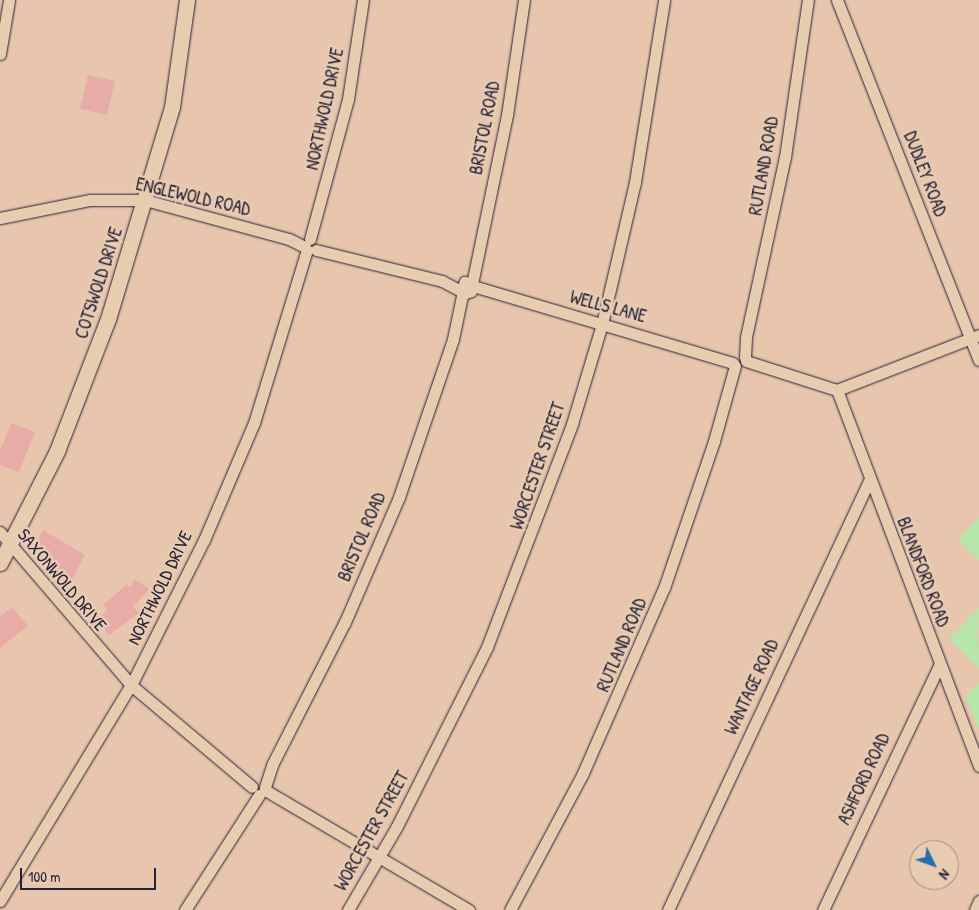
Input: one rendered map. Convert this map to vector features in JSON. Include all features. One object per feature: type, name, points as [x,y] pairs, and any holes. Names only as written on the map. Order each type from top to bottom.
[{"type":"main road","name":"COTSWOLD DRIVE","points":[[0,563],[49,469],[98,349],[172,107],[187,0]]},
{"type":"street","points":[[0,54],[9,0]]},
{"type":"street","name":"NORTHWOLD DRIVE","points":[[0,901],[130,685],[187,575],[239,460],[311,246],[348,99],[363,0]]},
{"type":"street","name":"BRISTOL ROAD","points":[[186,910],[272,765],[345,622],[380,544],[418,445],[468,287],[474,262],[507,115],[524,0]]},
{"type":"street","name":"WORCESTER STREET","points":[[348,910],[380,858],[486,647],[569,433],[602,324],[644,145],[664,0]]},
{"type":"street","name":"RUTLAND ROAD","points":[[514,907],[613,710],[660,597],[731,389],[746,336],[785,157],[808,0]]},
{"type":"street","name":"DUDLEY ROAD","points":[[837,0],[975,337],[979,360]]},
{"type":"street","name":"ENGLEWOLD ROAD","points":[[0,218],[90,200],[145,200],[336,253],[468,287]]},
{"type":"street","name":"WELLS LANE","points":[[468,287],[740,361],[837,390]]},
{"type":"street","points":[[837,390],[975,337]]},
{"type":"street","name":"BLANDFORD ROAD","points":[[837,390],[868,480],[979,766]]},
{"type":"street","name":"WANTAGE ROAD","points":[[668,910],[868,480]]},
{"type":"street","name":"SAXONWOLD DRIVE","points":[[0,532],[130,685],[232,770],[284,804],[469,910]]},
{"type":"street","name":"ASHFORD ROAD","points":[[822,910],[940,664]]},
{"type":"street","points":[[975,910],[979,901]]},
{"type":"green space","points":[[979,517],[979,560],[958,540]]},
{"type":"green space","points":[[979,607],[979,668],[949,639],[966,622],[976,631],[966,621]]},
{"type":"green space","points":[[979,683],[979,730],[965,696]]},
{"type":"building","points":[[88,75],[115,81],[107,115],[80,109]]},
{"type":"building","points":[[11,423],[35,432],[19,472],[0,465],[0,451]]},
{"type":"building","points":[[43,530],[85,555],[67,588],[33,550]]},
{"type":"building","points":[[134,579],[149,589],[133,607],[139,613],[109,635],[97,620],[107,610],[103,605],[127,584],[130,588]]},
{"type":"building","points":[[12,607],[28,626],[0,648],[0,617]]}]
